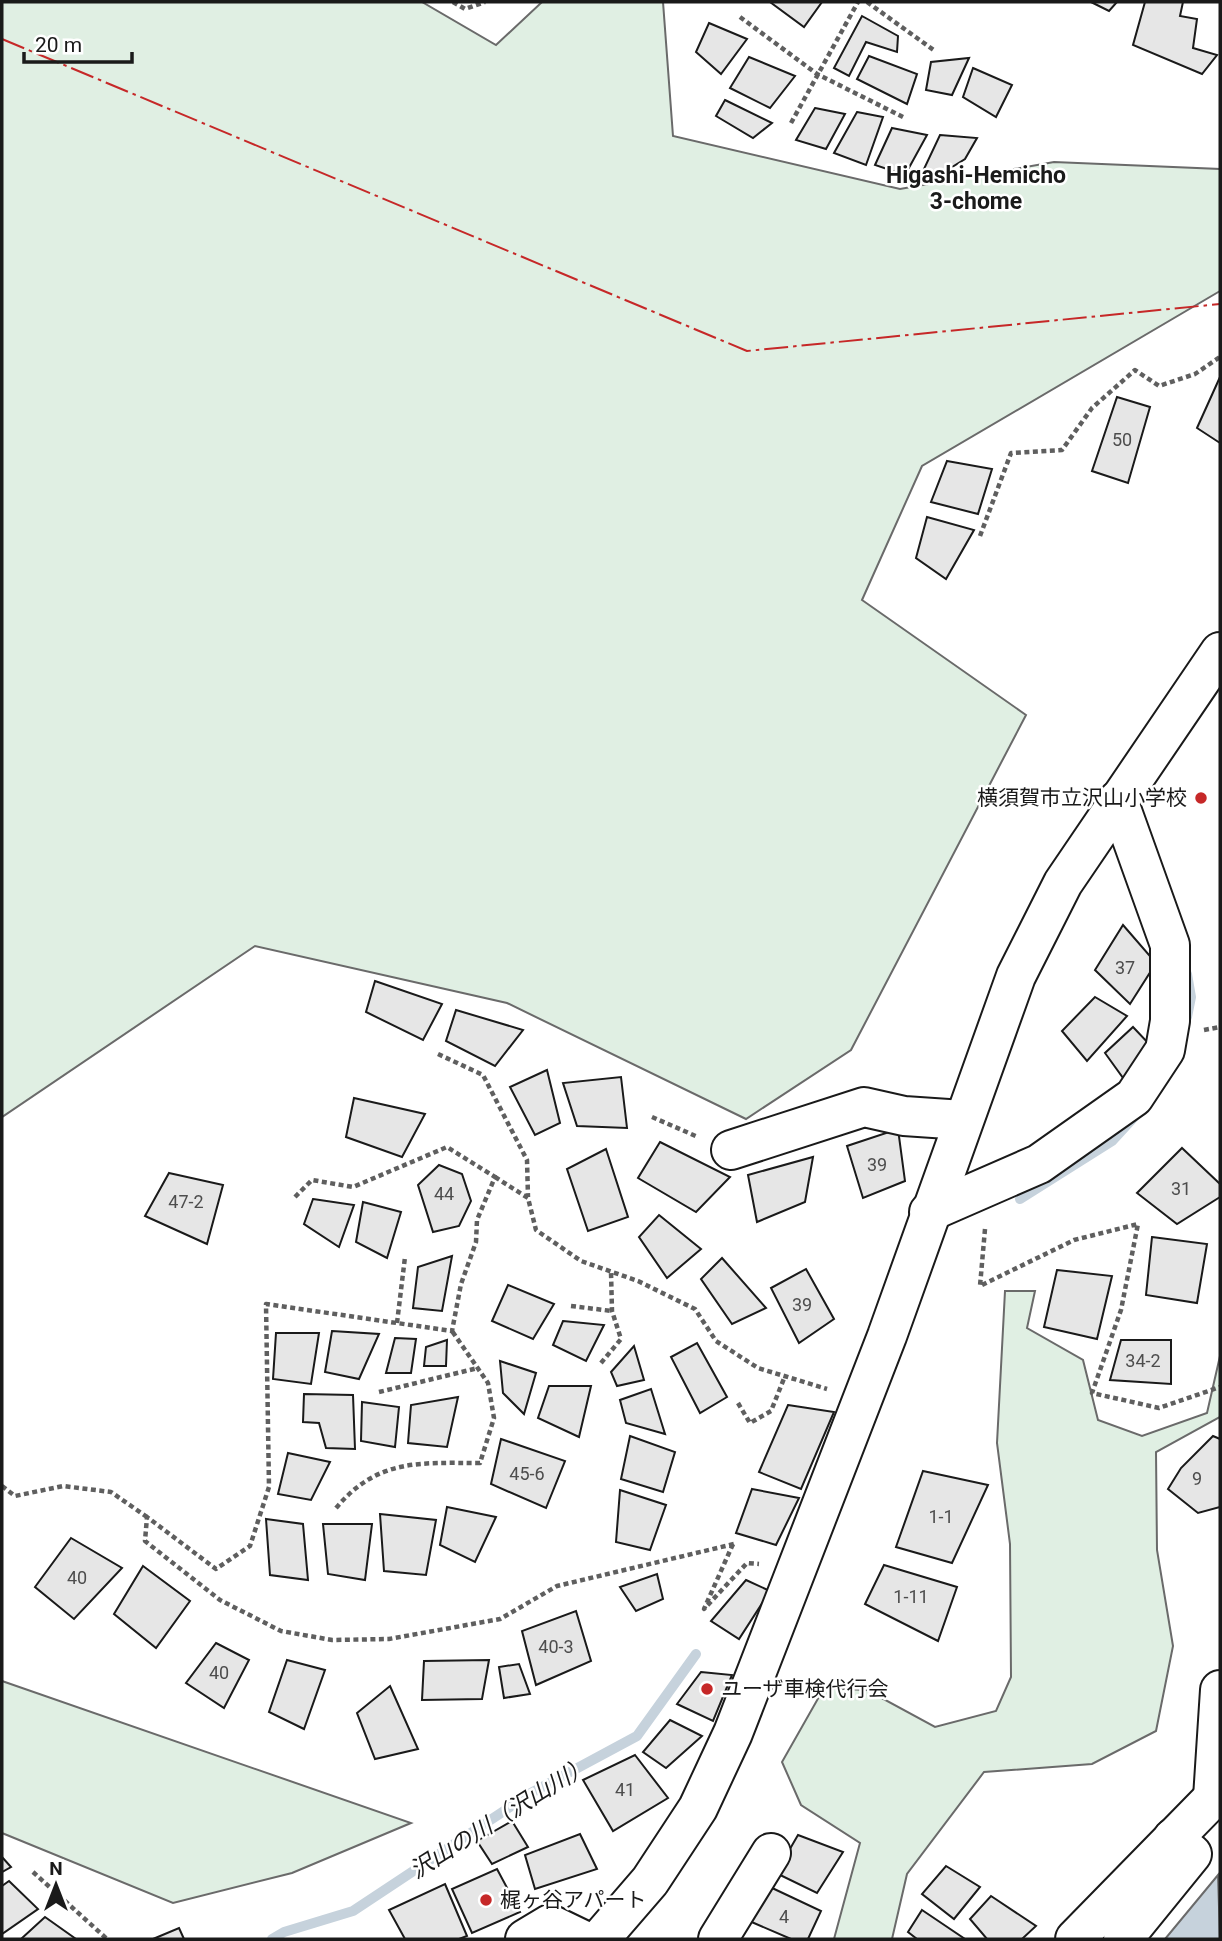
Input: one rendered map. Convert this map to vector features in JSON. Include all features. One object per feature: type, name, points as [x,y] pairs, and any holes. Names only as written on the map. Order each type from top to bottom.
[{"type":"street","points":[[600,1939],[650,1881],[698,1808],[733,1733],[862,1399],[940,1208],[963,1120],[1016,976],[1063,883],[1220,652]]},
{"type":"street","points":[[940,1208],[1039,1164],[1134,1097],[1165,1051],[1170,1021],[1170,945],[1118,800]]},
{"type":"street","points":[[731,1150],[864,1107],[904,1116],[963,1120]]},
{"type":"street","points":[[1075,1939],[1173,1838],[1217,1798],[1220,1690]]},
{"type":"street","points":[[1124,1939],[1192,1854],[1173,1838]]},
{"type":"street","points":[[718,1939],[771,1853]]},
{"type":"street","points":[[525,1939],[550,1924],[582,1939]]},
{"type":"path","points":[[453,2],[465,9],[485,2]]},
{"type":"path","points":[[791,123],[858,2]]},
{"type":"path","points":[[867,2],[935,51]]},
{"type":"path","points":[[740,17],[817,74],[903,117]]},
{"type":"path","points":[[980,536],[1011,453],[1062,450],[1092,408],[1135,370],[1159,386],[1195,374],[1220,357]]},
{"type":"path","points":[[1202,1031],[1220,1027]]},
{"type":"path","points":[[438,1054],[483,1075],[527,1160],[528,1198],[536,1230],[581,1262],[638,1281],[695,1309],[716,1341],[758,1368],[862,1399]]},
{"type":"path","points":[[652,1117],[731,1150]]},
{"type":"path","points":[[295,1197],[312,1180],[353,1187],[447,1147],[528,1198]]},
{"type":"path","points":[[336,1508],[354,1486],[389,1468],[480,1463],[494,1418],[488,1383],[452,1331],[461,1284],[476,1242],[477,1220],[495,1177]]},
{"type":"path","points":[[940,1208],[987,1230],[980,1286],[1074,1240],[1138,1224],[1121,1310],[1092,1393],[1159,1408],[1220,1387]]},
{"type":"path","points":[[397,1323],[405,1257]]},
{"type":"path","points":[[601,1363],[621,1339],[612,1311],[611,1272]]},
{"type":"path","points":[[2,1486],[15,1496],[63,1486],[111,1492],[216,1569],[250,1546],[269,1487],[266,1304],[452,1331]]},
{"type":"path","points":[[571,1306],[612,1311]]},
{"type":"path","points":[[379,1392],[478,1368]]},
{"type":"path","points":[[738,1403],[750,1423],[761,1417],[771,1411],[785,1376]]},
{"type":"path","points":[[146,1517],[145,1541],[220,1600],[281,1631],[332,1640],[389,1639],[500,1619],[557,1586],[734,1544],[704,1609],[747,1563],[798,1564]]},
{"type":"path","points":[[33,1872],[107,1939]]},
{"type":"green space","points":[[2,2],[422,2],[496,45],[542,2],[663,2],[673,136],[900,189],[1054,162],[1220,169],[1220,291],[922,466],[862,600],[1026,715],[851,1050],[746,1119],[507,1003],[255,946],[2,1117]]},
{"type":"green space","points":[[1005,1291],[1035,1291],[1027,1328],[1083,1360],[1098,1420],[1142,1436],[1207,1413],[1220,1356],[1220,1417],[1156,1452],[1157,1550],[1173,1646],[1156,1731],[1092,1764],[984,1772],[907,1874],[892,1939],[834,1939],[860,1843],[801,1805],[782,1762],[824,1688],[867,1690],[935,1727],[996,1711],[1011,1677],[1010,1544],[997,1443]]},
{"type":"green space","points":[[2,1681],[411,1823],[292,1873],[173,1903],[2,1833]]},
{"type":"shaded area","points":[[1218,1875],[1220,1939],[1165,1939]]},
{"type":"building","points":[[770,2],[822,2],[804,27]]},
{"type":"building","points":[[1091,2],[1117,2],[1109,11]]},
{"type":"building","points":[[1145,2],[1183,2],[1180,16],[1197,19],[1193,48],[1217,55],[1202,74],[1133,45]]},
{"type":"building","points":[[862,16],[898,36],[897,52],[866,42],[849,76],[834,68]]},
{"type":"building","points":[[709,23],[747,39],[721,74],[696,52]]},
{"type":"building","points":[[869,56],[917,74],[907,104],[857,79]]},
{"type":"building","points":[[749,57],[795,76],[770,108],[730,88]]},
{"type":"building","points":[[969,58],[952,95],[926,90],[931,62]]},
{"type":"building","points":[[973,68],[1012,85],[996,117],[963,97]]},
{"type":"building","points":[[725,100],[772,123],[753,138],[716,116]]},
{"type":"building","points":[[815,108],[845,114],[826,149],[796,140]]},
{"type":"building","points":[[857,112],[883,117],[866,165],[834,153]]},
{"type":"building","points":[[892,128],[927,135],[905,175],[875,165]]},
{"type":"building","points":[[940,135],[977,138],[965,159],[944,172],[923,171]]},
{"type":"building","points":[[1220,377],[1220,443],[1197,428]]},
{"type":"building","points":[[1117,397],[1150,407],[1128,483],[1092,471]]},
{"type":"building","points":[[947,461],[992,469],[978,514],[931,502]]},
{"type":"building","points":[[927,517],[974,530],[946,579],[916,558]]},
{"type":"building","points":[[1123,925],[1156,963],[1130,1004],[1095,970]]},
{"type":"building","points":[[375,981],[442,1004],[423,1040],[366,1012]]},
{"type":"building","points":[[1095,997],[1127,1016],[1087,1061],[1062,1031]]},
{"type":"building","points":[[456,1010],[523,1030],[495,1066],[446,1041]]},
{"type":"building","points":[[1133,1027],[1152,1047],[1126,1082],[1105,1053]]},
{"type":"building","points":[[547,1070],[560,1123],[535,1135],[510,1087]]},
{"type":"building","points":[[621,1077],[627,1128],[577,1126],[563,1083]]},
{"type":"building","points":[[354,1098],[425,1114],[402,1157],[346,1137]]},
{"type":"building","points":[[898,1129],[905,1181],[863,1198],[847,1146]]},
{"type":"building","points":[[660,1142],[730,1177],[696,1212],[638,1178]]},
{"type":"building","points":[[1182,1148],[1220,1184],[1220,1197],[1177,1224],[1137,1193]]},
{"type":"building","points":[[606,1149],[628,1217],[588,1231],[567,1169]]},
{"type":"building","points":[[813,1157],[805,1202],[757,1222],[748,1175]]},
{"type":"building","points":[[439,1165],[462,1174],[471,1201],[459,1226],[433,1232],[418,1185]]},
{"type":"building","points":[[169,1173],[223,1185],[207,1244],[145,1216]]},
{"type":"building","points":[[313,1199],[354,1205],[339,1247],[304,1224]]},
{"type":"building","points":[[363,1202],[401,1212],[387,1258],[356,1242]]},
{"type":"building","points":[[659,1215],[701,1249],[667,1278],[639,1237]]},
{"type":"building","points":[[1152,1237],[1207,1244],[1197,1303],[1146,1295]]},
{"type":"building","points":[[452,1256],[442,1311],[413,1308],[418,1267]]},
{"type":"building","points":[[722,1258],[766,1308],[732,1324],[701,1279]]},
{"type":"building","points":[[806,1269],[834,1319],[799,1343],[771,1288]]},
{"type":"building","points":[[1057,1270],[1112,1276],[1097,1339],[1044,1327]]},
{"type":"building","points":[[508,1285],[554,1304],[533,1339],[492,1321]]},
{"type":"building","points":[[563,1321],[604,1325],[586,1361],[553,1345]]},
{"type":"building","points":[[332,1331],[379,1334],[359,1379],[325,1372]]},
{"type":"building","points":[[276,1333],[319,1333],[311,1384],[273,1379]]},
{"type":"building","points":[[395,1338],[416,1339],[411,1373],[386,1373]]},
{"type":"building","points":[[447,1340],[446,1366],[424,1366],[426,1347]]},
{"type":"building","points":[[1121,1340],[1171,1340],[1171,1384],[1110,1380]]},
{"type":"building","points":[[697,1343],[727,1397],[700,1413],[671,1357]]},
{"type":"building","points":[[634,1346],[644,1380],[617,1386],[611,1372]]},
{"type":"building","points":[[500,1361],[536,1373],[524,1414],[503,1393]]},
{"type":"building","points":[[549,1386],[591,1386],[579,1437],[538,1418]]},
{"type":"building","points":[[651,1389],[665,1434],[626,1423],[620,1400]]},
{"type":"building","points":[[304,1394],[353,1395],[355,1449],[326,1448],[319,1423],[303,1422]]},
{"type":"building","points":[[458,1397],[447,1447],[408,1443],[411,1405]]},
{"type":"building","points":[[362,1402],[399,1407],[395,1447],[361,1441]]},
{"type":"building","points":[[788,1405],[834,1412],[801,1489],[759,1472]]},
{"type":"building","points":[[630,1436],[675,1452],[663,1492],[621,1479]]},
{"type":"building","points":[[1213,1436],[1220,1439],[1220,1507],[1198,1513],[1168,1489],[1181,1468]]},
{"type":"building","points":[[501,1439],[565,1461],[546,1508],[491,1484]]},
{"type":"building","points":[[288,1453],[330,1462],[311,1500],[278,1494]]},
{"type":"building","points":[[923,1471],[988,1485],[952,1563],[896,1547]]},
{"type":"building","points":[[752,1489],[799,1498],[776,1545],[736,1533]]},
{"type":"building","points":[[620,1490],[666,1505],[650,1550],[616,1542]]},
{"type":"building","points":[[447,1507],[496,1517],[475,1562],[440,1545]]},
{"type":"building","points":[[380,1514],[436,1520],[426,1575],[384,1571]]},
{"type":"building","points":[[266,1519],[303,1524],[308,1580],[270,1575]]},
{"type":"building","points":[[323,1524],[372,1524],[365,1580],[328,1574]]},
{"type":"building","points":[[71,1538],[122,1568],[74,1619],[35,1587]]},
{"type":"building","points":[[884,1565],[957,1587],[938,1641],[865,1604]]},
{"type":"building","points":[[143,1566],[190,1601],[156,1648],[114,1614]]},
{"type":"building","points":[[657,1574],[663,1599],[636,1611],[620,1587]]},
{"type":"building","points":[[746,1580],[770,1591],[739,1639],[711,1621]]},
{"type":"building","points":[[576,1611],[591,1661],[536,1685],[522,1631]]},
{"type":"building","points":[[216,1643],[249,1660],[224,1708],[186,1683]]},
{"type":"building","points":[[287,1660],[325,1670],[304,1729],[269,1712]]},
{"type":"building","points":[[489,1660],[482,1699],[422,1700],[424,1661]]},
{"type":"building","points":[[519,1664],[530,1694],[504,1698],[499,1667]]},
{"type":"building","name":"ユーザ車検代行会","points":[[701,1672],[732,1675],[713,1721],[677,1704]]},
{"type":"building","points":[[390,1686],[418,1749],[375,1759],[357,1713]]},
{"type":"building","points":[[670,1720],[702,1736],[666,1768],[643,1752]]},
{"type":"building","points":[[635,1755],[668,1798],[613,1831],[583,1780]]},
{"type":"building","points":[[512,1821],[528,1847],[492,1864],[477,1841]]},
{"type":"building","points":[[580,1834],[597,1869],[535,1889],[525,1855]]},
{"type":"building","points":[[798,1835],[843,1852],[817,1893],[776,1873]]},
{"type":"building","points":[[2,1857],[11,1867],[2,1872]]},
{"type":"building","points":[[946,1866],[980,1887],[954,1919],[922,1894]]},
{"type":"building","name":"梶ヶ谷アパート","points":[[497,1869],[520,1912],[472,1933],[452,1889]]},
{"type":"building","points":[[9,1881],[38,1909],[2,1934],[2,1886]]},
{"type":"building","points":[[445,1884],[467,1936],[459,1939],[405,1939],[389,1910]]},
{"type":"building","points":[[770,1887],[821,1911],[808,1939],[791,1939],[747,1920]]},
{"type":"building","points":[[991,1896],[1036,1926],[1022,1939],[987,1939],[970,1919]]},
{"type":"building","points":[[922,1910],[965,1939],[917,1939],[908,1932]]},
{"type":"building","points":[[45,1917],[76,1939],[21,1939]]},
{"type":"building","points":[[179,1928],[184,1939],[153,1939]]},
{"type":"waterway","name":"沢山の川（沢山川）","points":[[1187,974],[1191,997],[1187,1017]]},
{"type":"waterway","name":"沢山の川（沢山川）","points":[[1020,1199],[1112,1141],[1134,1117]]},
{"type":"waterway","name":"沢山の川（沢山川）","points":[[272,1939],[284,1932],[353,1911],[531,1793],[637,1736],[696,1654]]},
{"type":"power","points":[[2,39],[747,351],[1220,304]]},
{"type":"place","name":"横須賀市立沢山小学校","points":[[1201,798]]},
{"type":"place","name":"ユーザ車検代行会","points":[[707,1689]]},
{"type":"place","name":"梶ヶ谷アパート","points":[[486,1900]]},
{"type":"district","name":"Higashi-Hemicho 3-chome","points":[[976,188]]}]
